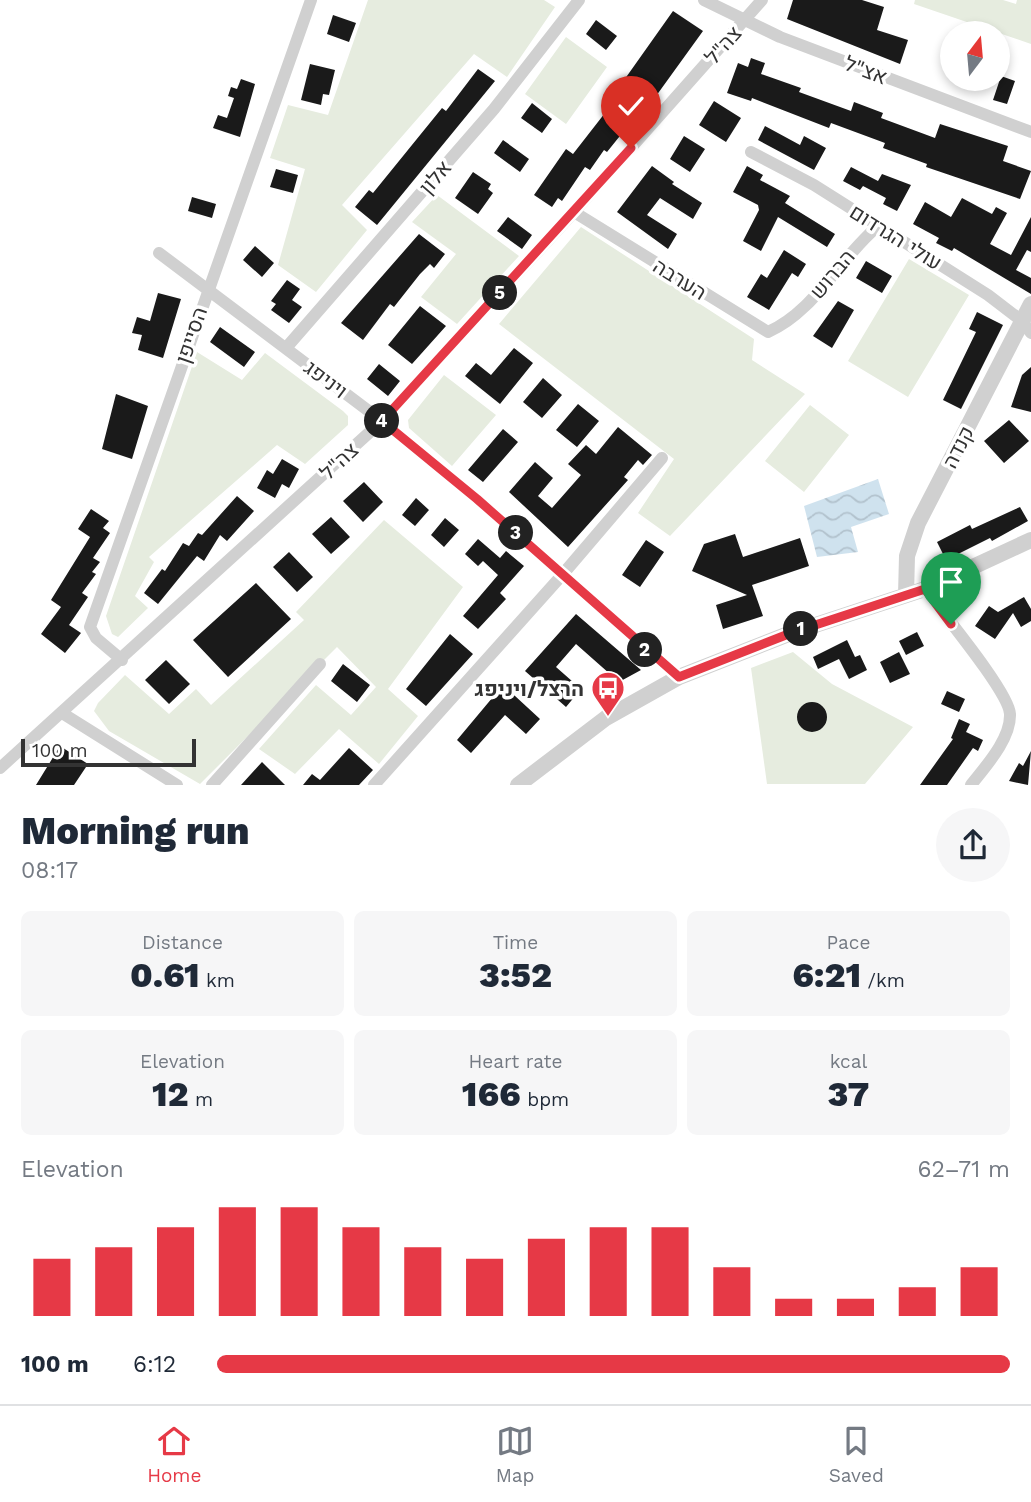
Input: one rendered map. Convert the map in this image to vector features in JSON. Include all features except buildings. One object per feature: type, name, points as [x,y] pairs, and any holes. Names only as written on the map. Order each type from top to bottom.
[{"type":"street","name":"הסייפן","points":[[122,660],[96,638],[90,626],[311,0]]},
{"type":"street","name":"אלון","points":[[286,348],[494,109],[579,0]]},
{"type":"street","name":"אצ\"ל","points":[[704,0],[780,37],[1031,132]]},
{"type":"street","name":"צה\"ל","points":[[0,768],[382,421],[574,212],[762,0]]},
{"type":"street","name":"עולי הגרדום","points":[[751,152],[814,185],[877,227],[948,269],[1026,327]]},
{"type":"street","name":"הערבה","points":[[574,212],[768,332],[788,323]]},
{"type":"street","name":"הברוש","points":[[788,323],[854,247],[877,227]]},
{"type":"street","name":"ויניפג","points":[[159,253],[382,421],[563,574],[641,647],[679,677]]},
{"type":"street","name":"קנדה","points":[[906,595],[907,556],[918,523],[1026,327],[1031,304]]},
{"type":"street","points":[[374,785],[563,574],[662,458]]},
{"type":"street","points":[[518,785],[606,718],[679,677],[791,633],[925,589],[1031,540]]},
{"type":"street","points":[[925,589],[1002,693],[1010,714],[1004,736],[991,760],[971,785]]},
{"type":"street","points":[[212,785],[320,664]]},
{"type":"street","points":[[62,713],[177,785]]},
{"type":"shaded area","points":[[368,0],[544,0],[555,7],[507,77],[474,54],[342,205],[367,230],[316,292],[278,265],[305,169],[270,158],[288,105],[328,115]]},
{"type":"shaded area","points":[[915,0],[1003,0],[1016,4],[1017,0],[1031,0],[1031,44],[1010,37],[1010,21],[964,21],[914,4]]},
{"type":"shaded area","points":[[566,37],[607,67],[566,124],[525,94]]},
{"type":"shaded area","points":[[437,195],[519,256],[457,324],[421,297],[456,254],[412,222]]},
{"type":"shaded area","points":[[581,227],[754,339],[752,360],[805,394],[670,536],[638,513],[674,459],[499,324]]},
{"type":"shaded area","points":[[909,259],[969,295],[908,397],[848,361]]},
{"type":"shaded area","points":[[197,352],[242,380],[265,353],[343,411],[348,416],[348,425],[305,464],[277,445],[149,557],[154,562],[135,596],[148,608],[118,637],[112,634],[106,616]]},
{"type":"shaded area","points":[[444,375],[496,415],[452,466],[409,428],[408,420]]},
{"type":"shaded area","points":[[810,405],[849,435],[804,492],[765,461]]},
{"type":"shaded area","points":[[384,520],[463,587],[388,689],[418,716],[379,764],[339,729],[295,774],[259,749],[316,685],[351,715],[376,687],[337,647],[200,784],[109,731],[94,711],[98,703],[125,675],[169,714],[196,689],[211,705],[304,620],[296,612]]},
{"type":"shaded area","points":[[793,652],[832,684],[913,727],[865,784],[767,784],[751,668]]},
{"type":"water","points":[[878,479],[889,514],[851,527],[858,552],[817,557],[804,506]]},
{"type":"place","name":"הרצל/ויניפג","points":[[608,718]]},
{"type":"route","points":[[631,148],[382,421],[477,499],[641,647],[679,677],[791,633],[925,589],[951,624]]}]
